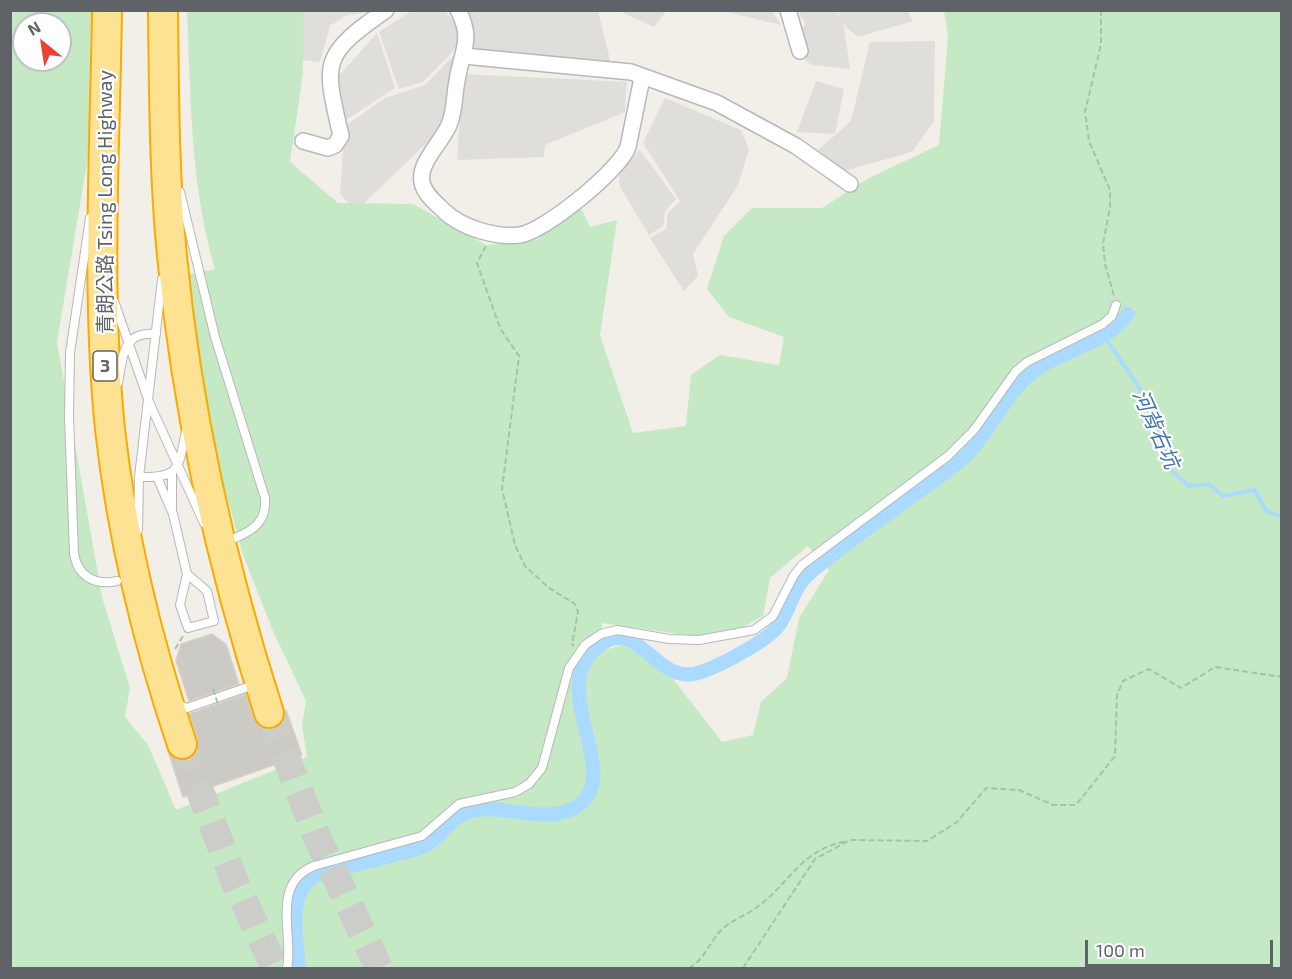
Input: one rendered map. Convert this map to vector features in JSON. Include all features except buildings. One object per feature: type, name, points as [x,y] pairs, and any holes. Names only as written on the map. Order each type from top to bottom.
[{"type":"highway","name":"青朗公路 Tsing Long Highway","points":[[107,10],[103,262],[104,333],[110,429],[124,525],[128,587],[182,744]]},
{"type":"highway","points":[[163,10],[169,215],[191,404],[205,477],[227,538],[228,577],[269,713]]},
{"type":"street","points":[[303,141],[328,148],[335,145],[341,136],[328,81],[328,69],[342,47],[356,32],[386,10]]},
{"type":"street","points":[[459,10],[467,38],[457,79],[451,119],[425,166],[422,182],[426,192],[447,214],[489,232],[519,235],[536,229],[614,169],[625,157],[642,78]]},
{"type":"street","points":[[789,10],[800,51]]},
{"type":"street","points":[[464,56],[525,64],[631,72],[642,78],[717,103],[796,146],[850,184]]},
{"type":"lane","points":[[165,132],[215,337],[265,498],[265,510],[258,525],[227,538]]},
{"type":"lane","points":[[94,193],[105,136]]},
{"type":"lane","points":[[92,205],[70,352],[69,417],[74,553],[79,569],[89,578],[102,583],[128,587],[169,215]]},
{"type":"lane","points":[[103,262],[128,345],[175,471],[228,577]]},
{"type":"lane","points":[[287,969],[286,905],[290,890],[298,875],[314,866],[422,836],[459,804],[515,792],[529,784],[543,768],[560,693],[569,668],[580,650],[601,634],[617,630],[669,639],[699,640],[745,633],[764,624],[773,616],[794,575],[802,565],[948,456],[974,430],[1016,371],[1027,362],[1103,324],[1115,312],[1116,305]]},
{"type":"lane","points":[[110,429],[128,345],[135,336],[156,334]]},
{"type":"lane","points":[[172,514],[175,471],[191,404]]},
{"type":"lane","points":[[139,477],[157,477],[175,471]]},
{"type":"lane","points":[[157,477],[172,514],[187,574],[180,605],[188,628],[214,621],[207,591],[187,574]]},
{"type":"lane","points":[[168,702],[187,708],[251,686],[258,679]]},
{"type":"path","points":[[1101,10],[1101,44],[1087,98],[1086,118],[1089,141],[1110,190],[1110,207],[1103,244],[1105,264],[1116,305]]},
{"type":"path","points":[[489,232],[490,240],[477,263],[500,328],[519,356],[502,489],[515,546],[525,566],[549,588],[575,604],[578,612],[572,644],[580,650]]},
{"type":"path","points":[[689,969],[699,963],[722,930],[761,905],[797,866],[833,843],[850,840],[927,841],[957,822],[986,788],[1018,790],[1053,805],[1076,805],[1115,756],[1117,695],[1123,681],[1149,669],[1181,688],[1215,667],[1281,677]]},
{"type":"path","points":[[213,689],[218,704]]},
{"type":"path","points":[[743,969],[815,860],[850,840]]},
{"type":"shaded area","points":[[292,11],[373,11],[345,16],[330,26],[320,62],[293,59]]},
{"type":"shaded area","points":[[412,11],[445,11],[459,29],[461,43],[423,82],[399,89],[379,32]]},
{"type":"shaded area","points":[[467,11],[598,11],[611,64],[475,50]]},
{"type":"shaded area","points":[[619,11],[666,11],[654,27]]},
{"type":"shaded area","points":[[723,11],[772,11],[781,25]]},
{"type":"shaded area","points":[[798,11],[835,11],[843,20],[850,69],[812,65],[805,60],[800,29],[806,24]]},
{"type":"shaded area","points":[[837,11],[907,11],[913,21],[858,37],[847,28]]},
{"type":"shaded area","points":[[377,33],[395,88],[346,120],[335,80]]},
{"type":"shaded area","points":[[935,41],[934,121],[912,152],[844,171],[818,150],[851,121],[870,42]]},
{"type":"shaded area","points":[[459,50],[441,129],[356,211],[340,194],[345,126],[385,98],[425,85]]},
{"type":"shaded area","points":[[463,74],[627,82],[625,112],[545,145],[544,157],[457,160]]},
{"type":"shaded area","points":[[816,81],[844,89],[835,134],[797,132]]},
{"type":"shaded area","points":[[665,98],[741,130],[749,149],[738,185],[693,254],[698,276],[684,291],[650,238],[666,229],[668,213],[680,201],[643,143]]},
{"type":"shaded area","points":[[640,150],[676,199],[665,211],[663,226],[649,235],[620,187],[619,171]]},
{"type":"green space","points":[[10,11],[91,11],[89,151],[57,342],[102,597],[130,688],[125,717],[148,745],[176,810],[307,757],[302,725],[306,701],[273,631],[243,555],[210,435],[185,275],[215,269],[196,173],[187,11],[303,11],[303,73],[290,162],[338,203],[413,204],[486,245],[537,240],[576,198],[590,227],[617,220],[600,335],[633,433],[686,426],[691,375],[720,355],[779,365],[784,337],[729,317],[707,289],[724,236],[752,208],[822,208],[869,178],[939,145],[948,37],[944,11],[1281,11],[1281,968],[11,968]],"holes":[[[808,546],[829,570],[799,618],[787,678],[761,702],[753,735],[722,742],[673,679],[627,644],[604,650],[602,623],[720,640],[763,616],[770,578]]]},
{"type":"waterway","points":[[299,968],[295,931],[296,906],[305,884],[314,876],[421,848],[435,839],[457,818],[471,811],[484,809],[554,814],[579,805],[590,790],[593,771],[580,705],[579,683],[585,662],[600,645],[615,638],[627,639],[661,664],[673,671],[687,674],[712,668],[756,644],[780,624],[796,590],[810,573],[847,543],[963,459],[1026,378],[1051,361],[1105,334],[1128,314]]},
{"type":"waterway","name":"河背右坑","points":[[1104,336],[1147,399],[1171,470],[1189,486],[1209,484],[1223,496],[1255,490],[1266,511],[1282,517]]},
{"type":"tunnel","points":[[269,713],[317,837],[379,968]]},
{"type":"tunnel","points":[[182,744],[234,880],[275,968]]}]
